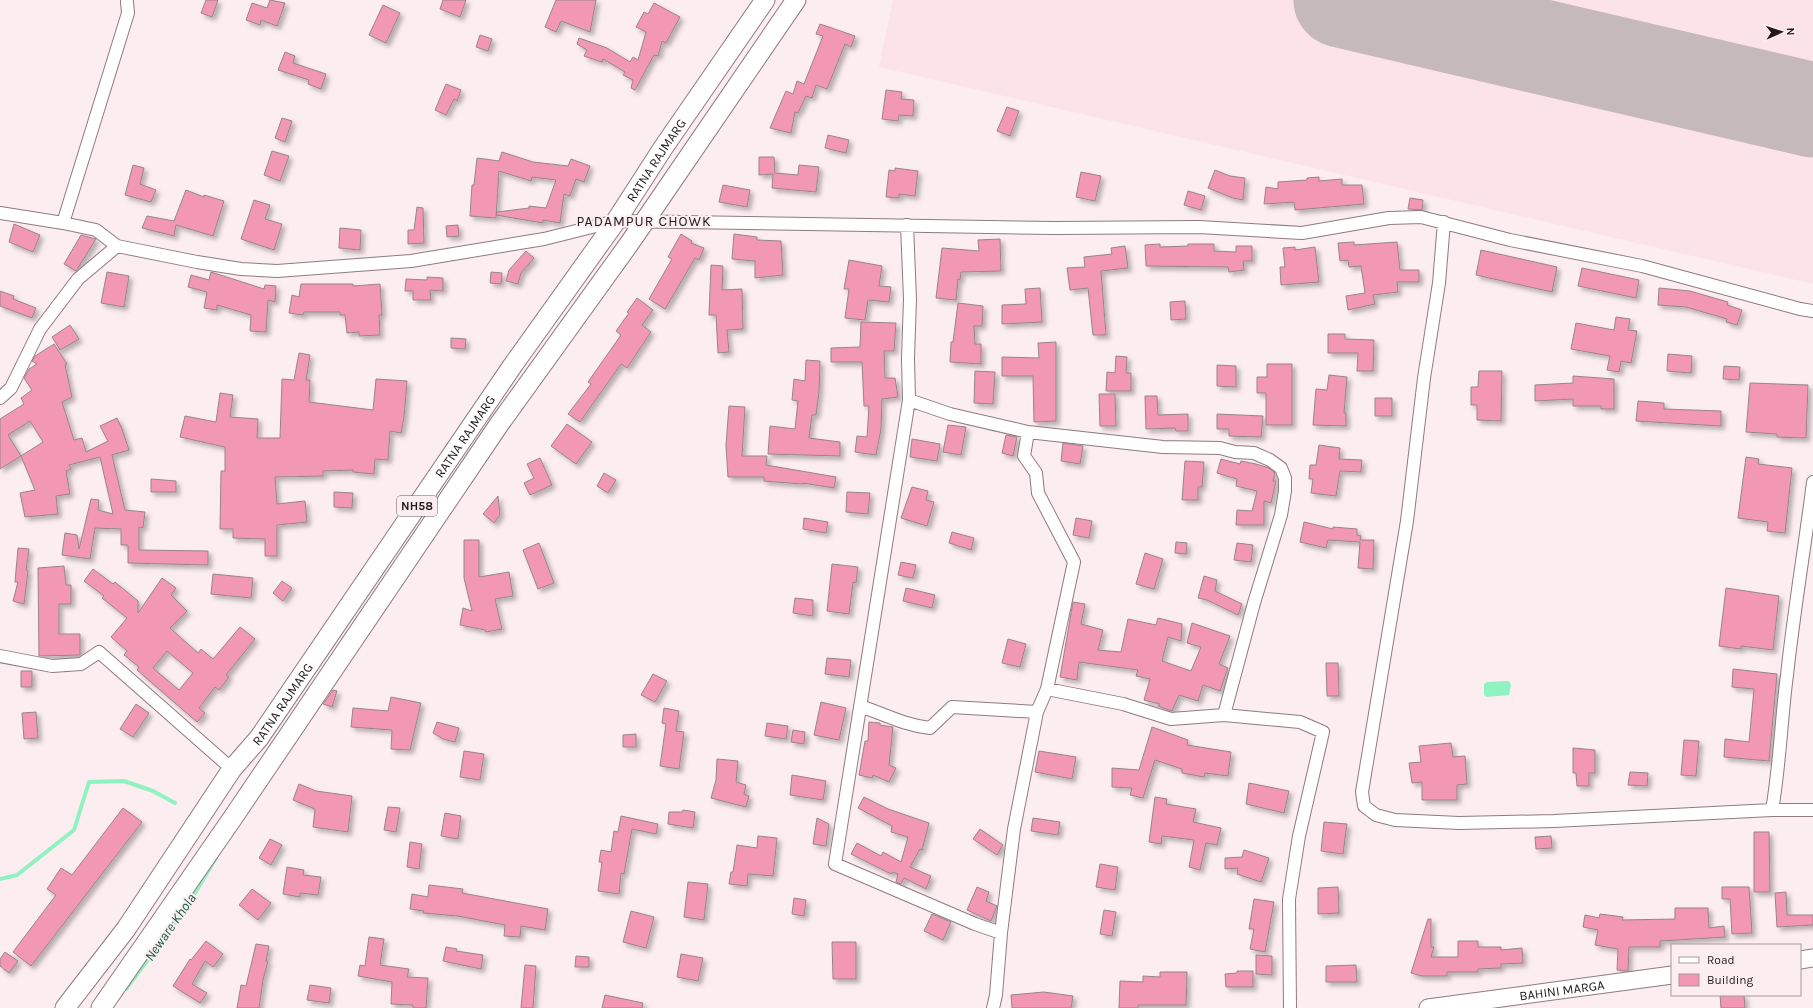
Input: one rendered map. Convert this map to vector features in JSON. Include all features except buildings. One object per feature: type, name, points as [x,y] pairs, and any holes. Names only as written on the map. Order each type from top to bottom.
[{"type":"main road","name":"RATNA RAJMARG","points":[[101,1008],[232,819],[500,423],[629,244],[796,0]]},
{"type":"main road","name":"RATNA RAJMARG","points":[[65,1008],[126,929],[232,769],[259,738],[513,365],[616,221],[663,148],[763,1]]},
{"type":"street","points":[[64,223],[128,13],[125,1]]},
{"type":"street","points":[[0,213],[64,223],[96,230],[117,246],[241,269],[278,271],[411,261],[544,239],[616,221],[1055,228],[1199,227],[1302,233],[1389,218],[1421,217],[1510,240],[1642,266],[1793,307],[1813,311]]},
{"type":"street","points":[[1444,222],[1438,283],[1407,521],[1362,792],[1364,806],[1376,815],[1395,820],[1459,823],[1562,820],[1772,810],[1813,810]]},
{"type":"street","points":[[908,225],[910,299],[908,358],[909,400],[835,864],[975,924],[1001,933]]},
{"type":"street","points":[[0,398],[11,388],[40,329],[78,279],[117,246]]},
{"type":"street","points":[[909,400],[950,414],[1028,432],[1163,447],[1220,448],[1235,452],[1254,453],[1270,460],[1281,468],[1285,478],[1282,515],[1254,603],[1224,715]]},
{"type":"street","points":[[993,1008],[996,995],[1001,933],[1014,829],[1037,712],[1047,689],[1074,562],[1038,493],[1036,473],[1024,456],[1028,432]]},
{"type":"street","points":[[1772,810],[1782,740],[1790,650],[1813,482]]},
{"type":"street","points":[[0,656],[52,666],[81,664],[99,652],[232,769]]},
{"type":"street","points":[[1047,689],[1123,704],[1171,719],[1224,715],[1300,722],[1323,732],[1299,836],[1289,899],[1290,1008]]},
{"type":"street","points":[[860,706],[893,720],[914,726],[930,728],[952,707],[1037,712]]},
{"type":"street","points":[[1801,960],[1813,958]]},
{"type":"street","name":"BAHINI MARGA","points":[[1428,1008],[1671,975]]},
{"type":"shaded area","points":[[893,0],[1813,0],[1813,284],[879,67]]},
{"type":"shaded area","points":[[1509,681],[1511,685],[1509,695],[1487,697],[1484,695],[1484,684],[1487,682]]},
{"type":"waterway","name":"Neware Khola","points":[[0,879],[17,875],[74,830],[89,782],[124,781],[153,791],[175,803]]},
{"type":"waterway","name":"Neware Khola","points":[[126,989],[184,911],[216,858]]},
{"type":"runway","points":[[1341,0],[1813,110]]},
{"type":"district","name":"PADAMPUR CHOWK","points":[[644,221]]}]
